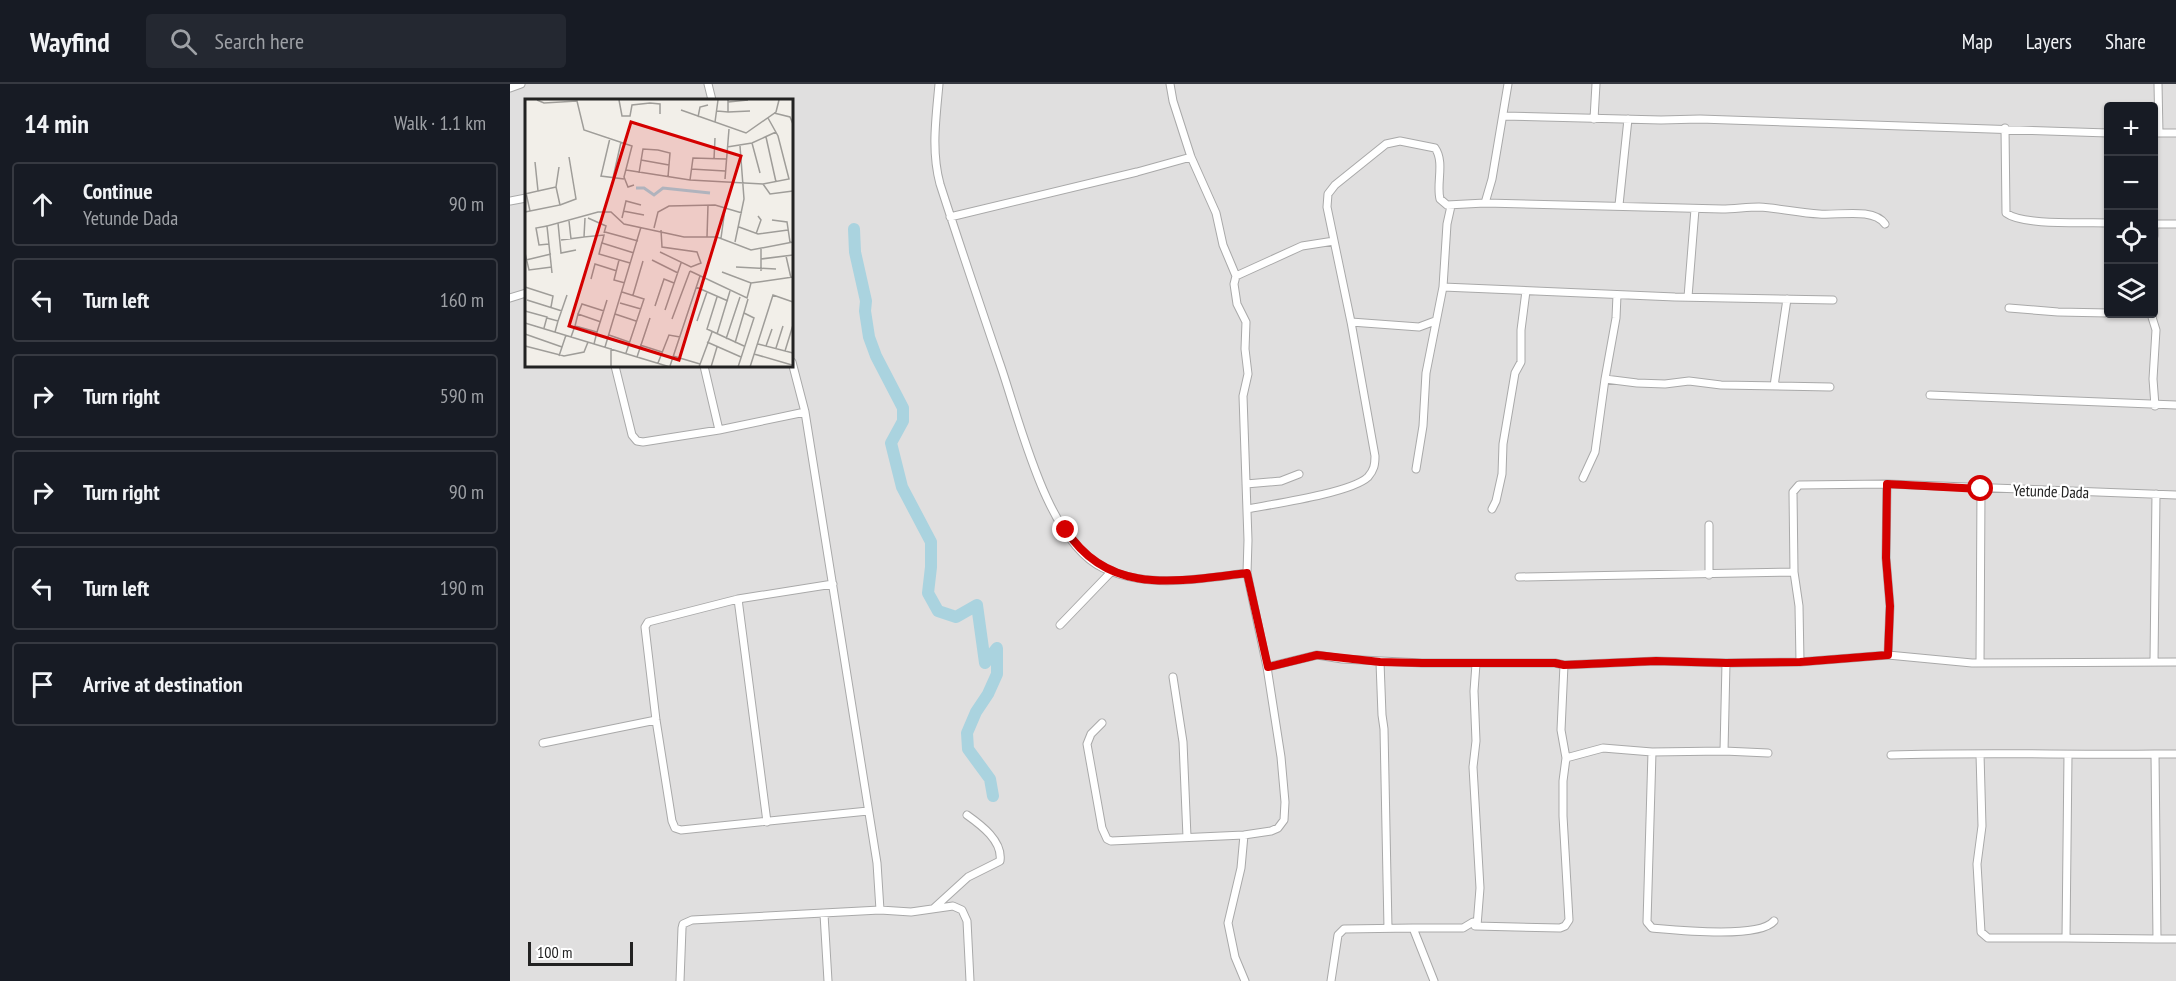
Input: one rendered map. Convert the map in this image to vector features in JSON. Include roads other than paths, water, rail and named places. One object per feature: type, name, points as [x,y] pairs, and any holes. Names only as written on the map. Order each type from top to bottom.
[{"type":"street","points":[[510,88],[521,84]]},
{"type":"street","points":[[708,84],[712,99]]},
{"type":"street","points":[[939,84],[935,166],[1042,486],[1074,543],[1086,556],[1102,567],[1153,580],[1176,581],[1247,573]]},
{"type":"street","points":[[1102,723],[1091,734],[1088,744],[1102,828],[1107,839],[1111,841],[1244,835],[1271,831],[1278,828],[1284,820],[1285,802],[1281,757],[1268,667],[1247,573],[1243,396],[1248,374],[1245,350],[1246,322],[1238,304],[1234,284],[1236,276],[1223,245],[1216,213],[1191,157],[1173,101],[1170,84]]},
{"type":"street","points":[[1485,203],[1492,180],[1508,84]]},
{"type":"street","points":[[1594,118],[1596,84]]},
{"type":"street","points":[[2157,102],[2158,84]]},
{"type":"street","points":[[1503,116],[1700,118],[2104,133]]},
{"type":"street","points":[[1619,205],[1628,119]]},
{"type":"street","points":[[2005,128],[2006,213],[2011,217],[2044,222],[2104,223]]},
{"type":"street","points":[[2158,133],[2176,133]]},
{"type":"street","points":[[1247,509],[1349,487],[1366,478],[1374,469],[1375,456],[1334,241],[1328,194],[1350,172],[1386,144],[1400,141],[1435,148],[1440,164],[1438,192],[1440,199],[1447,206],[1485,203],[1619,205],[1695,209],[1758,207],[1819,214],[1843,213],[1874,216],[1880,217],[1885,224]]},
{"type":"street","points":[[950,216],[1191,157]]},
{"type":"street","points":[[510,201],[525,198]]},
{"type":"street","points":[[1416,469],[1423,426],[1426,373],[1443,287],[1446,224],[1451,206]]},
{"type":"street","points":[[1688,297],[1695,209]]},
{"type":"street","points":[[2158,224],[2176,224]]},
{"type":"street","points":[[1236,276],[1302,246],[1334,241]]},
{"type":"street","points":[[1443,287],[1617,295],[1833,300]]},
{"type":"street","points":[[1492,509],[1502,474],[1503,444],[1515,373],[1521,362],[1521,330],[1526,291]]},
{"type":"street","points":[[510,298],[525,293]]},
{"type":"street","points":[[1582,478],[1595,452],[1616,318],[1617,295]]},
{"type":"street","points":[[1774,386],[1787,299]]},
{"type":"street","points":[[2009,308],[2104,313]]},
{"type":"street","points":[[2152,318],[2156,330],[2153,379],[2155,406]]},
{"type":"street","points":[[1351,322],[1419,327],[1435,321]]},
{"type":"street","points":[[615,368],[632,435],[636,441],[643,442],[719,430],[805,412]]},
{"type":"street","points":[[704,368],[719,430]]},
{"type":"street","points":[[794,368],[805,412],[833,584],[877,863],[880,910]]},
{"type":"street","points":[[1605,378],[1636,383],[1665,384],[1689,381],[1721,385],[1830,387]]},
{"type":"street","points":[[1930,395],[2155,406],[2176,405]]},
{"type":"street","points":[[1246,484],[1281,481],[1299,474]]},
{"type":"street","points":[[1887,484],[1886,558],[1890,606],[1888,655]]},
{"type":"street","name":"Yetunde Dada","points":[[1794,572],[1793,492],[1799,485],[1887,484],[2176,495]]},
{"type":"street","points":[[1980,663],[1981,489]]},
{"type":"street","points":[[2154,662],[2156,494]]},
{"type":"street","points":[[1709,525],[1709,575]]},
{"type":"street","points":[[1060,625],[1112,571]]},
{"type":"street","points":[[1519,577],[1794,572],[1799,606],[1800,662]]},
{"type":"street","points":[[833,584],[738,599],[649,621],[645,627],[656,720],[675,828],[687,830],[868,811]]},
{"type":"street","points":[[738,599],[767,822]]},
{"type":"street","points":[[1268,667],[1317,655],[1380,662],[1555,663],[1564,665],[1656,661],[1800,662],[1888,655],[1980,663],[2176,662]]},
{"type":"street","points":[[1380,662],[1384,729],[1388,928]]},
{"type":"street","points":[[1724,751],[1726,663]]},
{"type":"street","points":[[1468,926],[1473,922],[1477,926],[1480,888],[1473,767],[1476,741],[1474,691],[1476,664]]},
{"type":"street","points":[[1331,981],[1338,935],[1344,929],[1468,926],[1560,928],[1565,926],[1569,920],[1563,816],[1563,781],[1566,758],[1561,730],[1564,665]]},
{"type":"street","points":[[1173,677],[1183,742],[1188,837]]},
{"type":"street","points":[[543,742],[656,720]]},
{"type":"street","points":[[1566,758],[1603,748],[1652,752],[1768,753]]},
{"type":"street","points":[[1652,752],[1648,856],[1647,922],[1649,926],[1694,932],[1742,931],[1770,926],[1773,921]]},
{"type":"street","points":[[1891,755],[1958,752],[2068,755],[2176,754]]},
{"type":"street","points":[[1980,754],[1982,826],[1977,864],[1981,932],[1988,938],[2176,939]]},
{"type":"street","points":[[2155,754],[2157,939]]},
{"type":"street","points":[[2066,938],[2068,755]]},
{"type":"street","points":[[934,908],[968,877],[1000,861],[1001,854],[993,839],[983,827],[967,815]]},
{"type":"street","points":[[1244,835],[1241,868],[1228,923],[1235,957],[1245,981]]},
{"type":"street","points":[[680,981],[682,928],[687,922],[880,910],[911,912],[953,906],[964,913],[967,921],[970,981]]},
{"type":"street","points":[[824,914],[828,981]]},
{"type":"street","points":[[1413,928],[1434,981]]},
{"type":"waterway","points":[[854,229],[855,252],[866,301],[865,311],[869,337],[876,356],[903,408],[903,421],[891,443],[902,487],[931,542],[928,593],[938,611],[956,617],[977,605],[985,663],[997,648],[997,674],[967,733],[968,749],[990,779],[993,796]]}]
